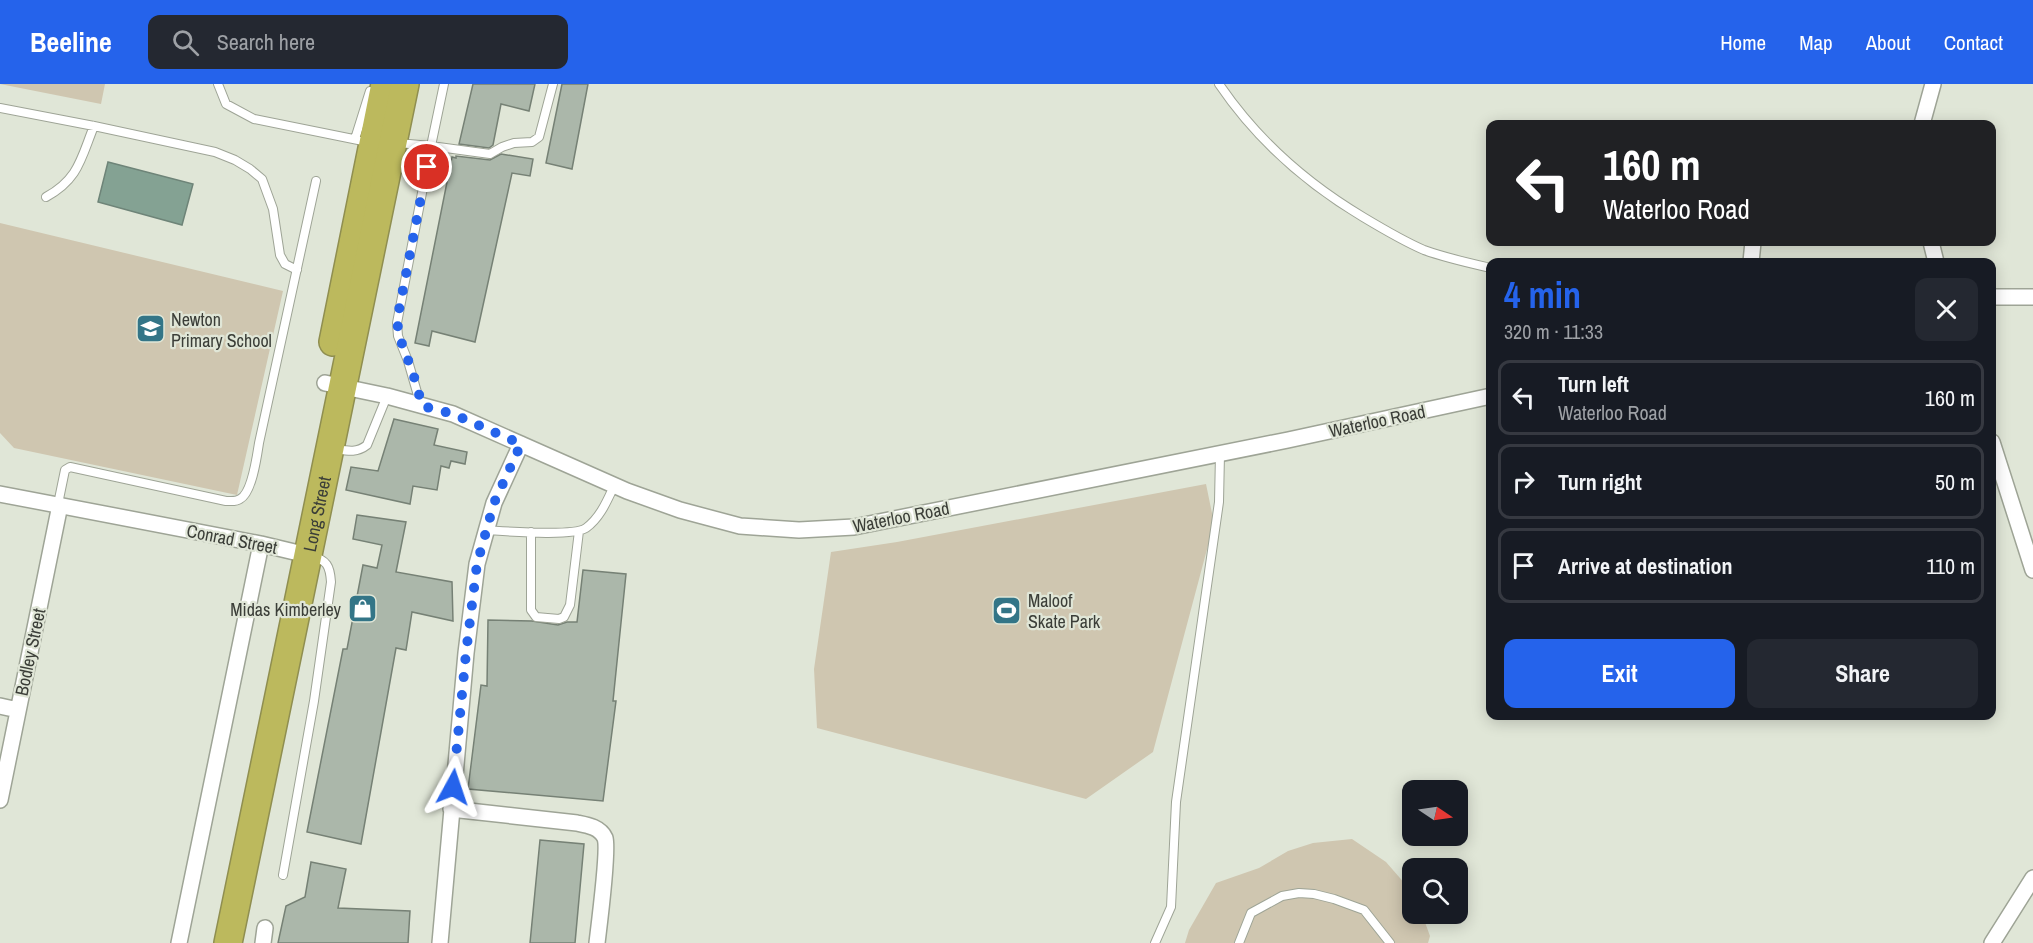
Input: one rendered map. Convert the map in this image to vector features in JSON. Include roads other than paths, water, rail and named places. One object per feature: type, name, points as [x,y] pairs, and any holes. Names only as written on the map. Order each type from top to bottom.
[{"type":"highway","name":"Long Street","points":[[209,943],[334,385],[373,142],[385,84]]},
{"type":"highway","name":"Long Street","points":[[373,142],[405,84]]},
{"type":"highway","name":"Long Street","points":[[228,943],[298,553],[330,448],[334,385]]},
{"type":"street","points":[[1923,120],[1933,84]]},
{"type":"street","points":[[1996,297],[2033,297]]},
{"type":"street","name":"Waterloo Road","points":[[334,385],[387,396],[453,414],[614,486],[680,510],[740,526],[799,530],[854,527],[1220,454],[1486,397]]},
{"type":"street","points":[[440,943],[466,653],[477,564],[494,503],[521,444]]},
{"type":"street","points":[[1996,454],[2033,570]]},
{"type":"street","name":"Conrad Street","points":[[0,494],[298,553]]},
{"type":"street","name":"Bodley Street","points":[[0,800],[59,505]]},
{"type":"street","points":[[179,943],[261,544]]},
{"type":"street","points":[[0,706],[18,710]]},
{"type":"street","points":[[451,809],[577,823],[594,827],[606,839],[597,943]]},
{"type":"street","points":[[1992,943],[2033,878]]},
{"type":"lane","points":[[218,84],[226,104],[254,119],[373,142],[490,153],[514,143],[536,141],[543,130],[553,84]]},
{"type":"lane","points":[[372,84],[373,142]]},
{"type":"lane","points":[[422,406],[398,336],[397,323],[444,84]]},
{"type":"lane","points":[[1219,84],[1250,126],[1280,157],[1341,204],[1396,237],[1425,250],[1486,267]]},
{"type":"lane","points":[[0,108],[215,152],[236,159],[262,179],[273,208],[280,255],[285,264],[297,270]]},
{"type":"lane","points":[[46,197],[61,189],[74,175],[94,126]]},
{"type":"lane","points":[[59,505],[65,470],[70,467],[226,501],[238,501],[244,497],[250,484],[315,181]]},
{"type":"lane","points":[[330,448],[352,451],[362,449],[367,444],[387,396]]},
{"type":"lane","points":[[1155,943],[1171,907],[1176,802],[1219,502],[1220,454]]},
{"type":"lane","points":[[485,530],[569,532],[584,530],[602,511],[614,486]]},
{"type":"lane","points":[[531,531],[531,610],[536,617],[559,619],[564,617],[570,605],[579,531]]},
{"type":"lane","name":"Conrad Street","points":[[283,875],[314,701],[330,582],[330,568],[326,562],[298,553]]},
{"type":"lane","points":[[1239,943],[1251,913],[1282,896],[1299,893],[1334,899],[1364,910],[1390,943]]},
{"type":"place","name":"Newton Primary School","points":[[150,329]]},
{"type":"place","name":"Midas Kimberley","points":[[362,609]]},
{"type":"place","name":"Maloof Skate Park","points":[[1007,610]]}]
